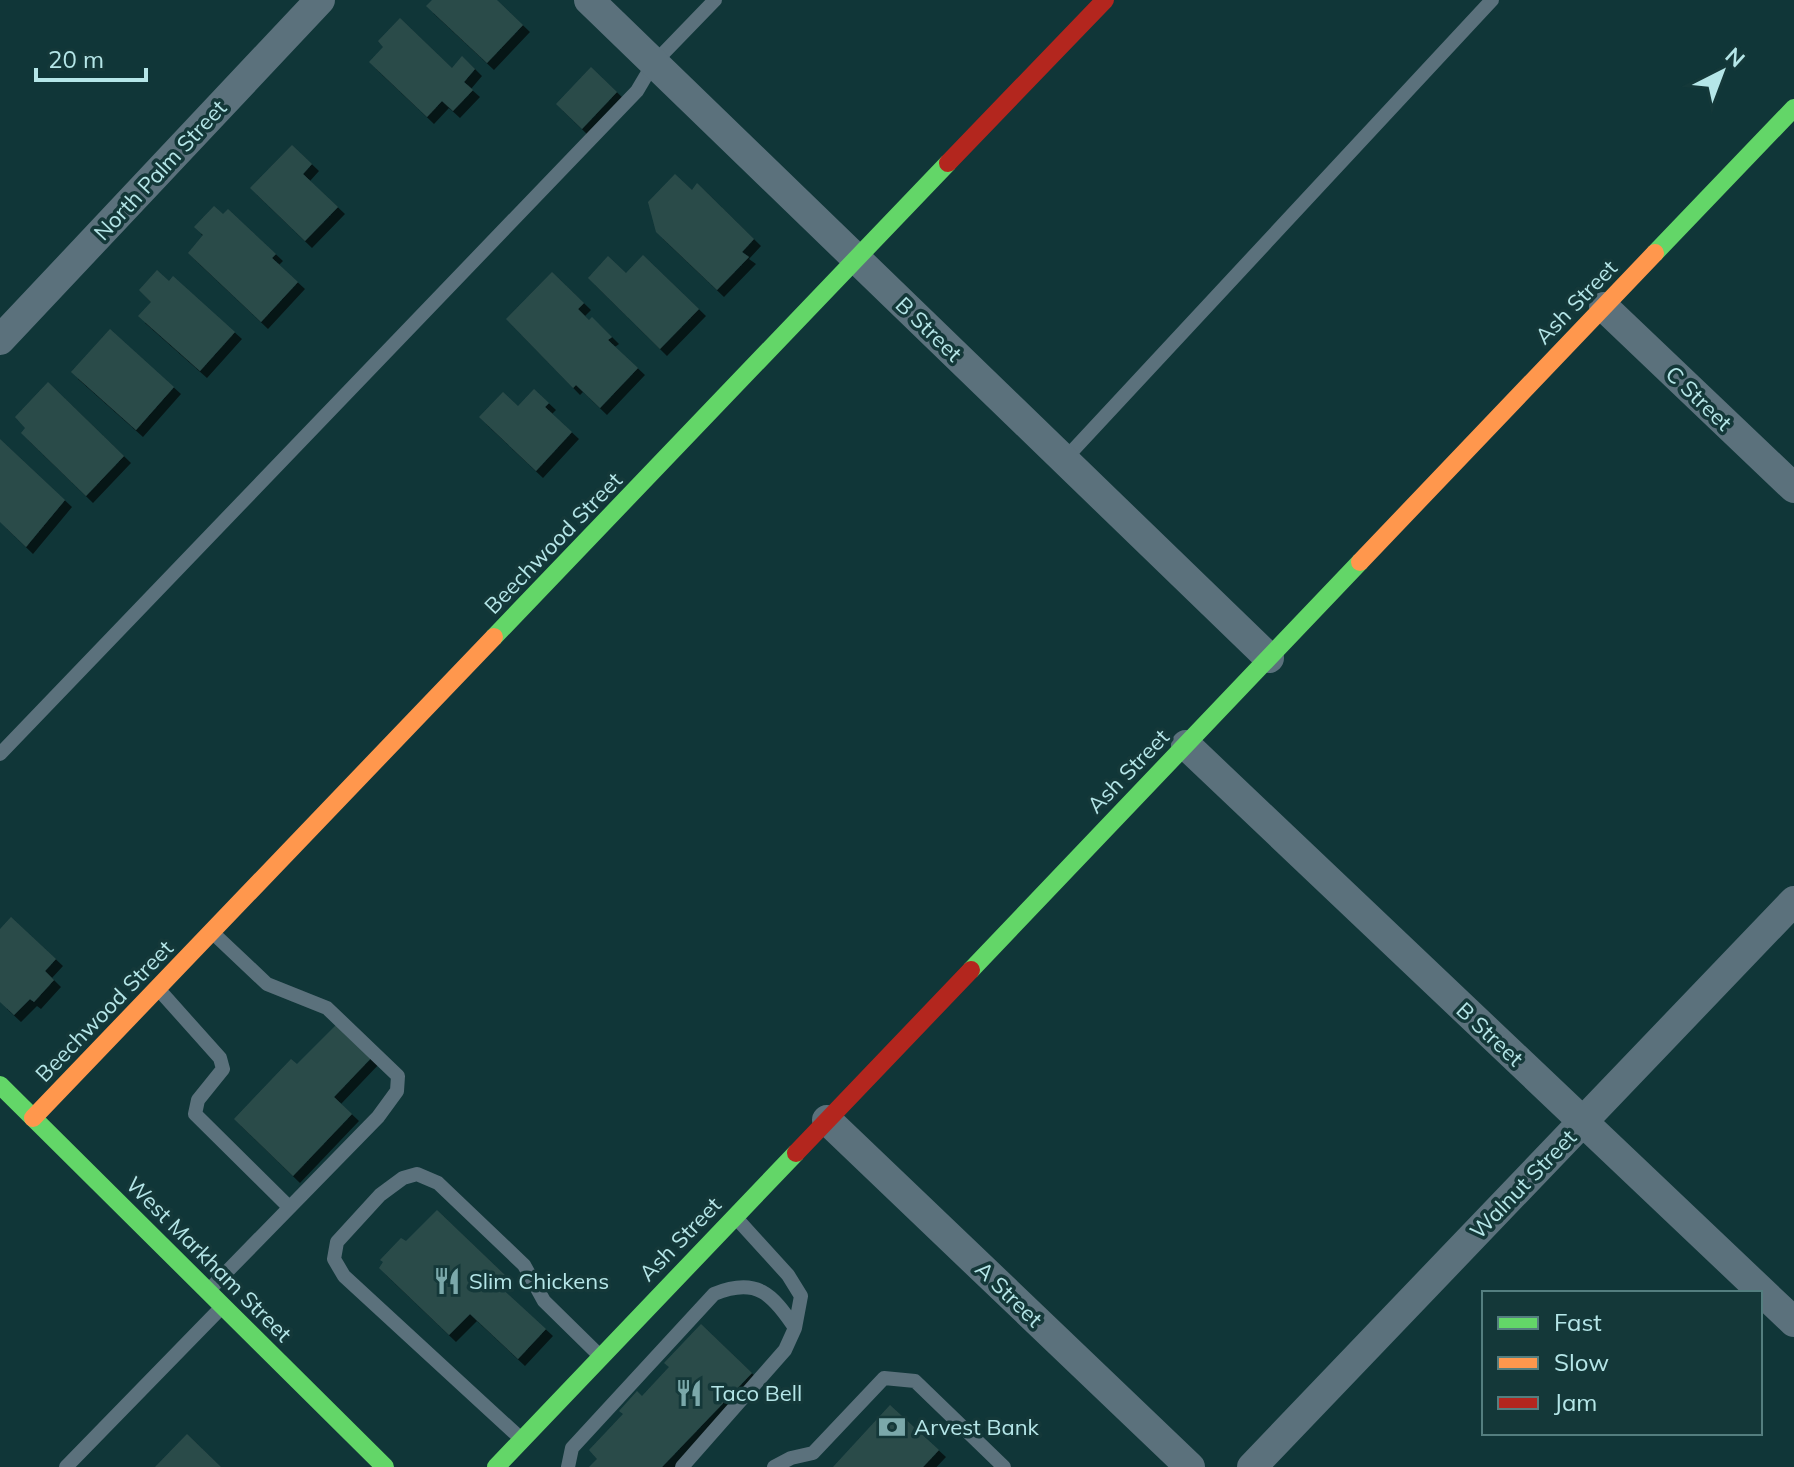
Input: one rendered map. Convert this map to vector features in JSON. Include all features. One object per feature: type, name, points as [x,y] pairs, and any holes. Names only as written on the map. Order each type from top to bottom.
[{"type":"street","name":"North Palm Street","points":[[0,340],[320,0]]},
{"type":"street","name":"B Street","points":[[589,0],[1269,658]]},
{"type":"street","name":"Beechwood Street","points":[[33,1118],[1105,0]]},
{"type":"street","name":"Ash Street","points":[[496,1467],[1794,108]]},
{"type":"street","name":"C Street","points":[[1604,307],[1794,488]]},
{"type":"street","name":"B Street","points":[[1186,745],[1761,1291]]},
{"type":"street","name":"Walnut Street","points":[[1252,1467],[1794,901]]},
{"type":"street","name":"West Markham Street","points":[[0,1085],[385,1467]]},
{"type":"street","name":"A Street","points":[[827,1120],[1190,1467]]},
{"type":"street","name":"B Street","points":[[1762,1292],[1794,1322]]},
{"type":"lane","points":[[0,754],[637,91],[653,64],[715,0]]},
{"type":"lane","points":[[1064,460],[1492,0]]},
{"type":"lane","points":[[207,1292],[378,1117],[397,1091],[398,1076],[327,1008],[267,984],[213,932]]},
{"type":"lane","points":[[157,989],[220,1058],[223,1069],[198,1100],[195,1114],[289,1207]]},
{"type":"lane","points":[[522,1439],[344,1276],[334,1259],[337,1242],[380,1195],[403,1178],[417,1174],[438,1183],[524,1265],[544,1301],[601,1357]]},
{"type":"lane","points":[[682,1467],[785,1350],[795,1328],[801,1296],[788,1275],[735,1217]]},
{"type":"lane","points":[[568,1467],[572,1448],[714,1294],[745,1285],[763,1291],[782,1308],[795,1328]]},
{"type":"lane","points":[[66,1467],[222,1307]]},
{"type":"lane","points":[[774,1467],[791,1458],[813,1453],[884,1378],[901,1377],[915,1381],[925,1389],[1004,1467]]},
{"type":"building","points":[[432,0],[497,0],[523,25],[487,63],[426,6]]},
{"type":"building","points":[[400,18],[452,68],[462,56],[475,69],[464,82],[473,90],[453,111],[442,101],[427,117],[369,62],[383,47],[378,41]]},
{"type":"building","points":[[591,67],[617,92],[582,129],[556,104]]},
{"type":"building","points":[[292,145],[312,164],[303,174],[338,207],[305,241],[250,188]]},
{"type":"building","points":[[675,174],[692,190],[697,183],[754,239],[742,252],[749,257],[717,290],[656,232],[648,202]]},
{"type":"building","points":[[214,206],[223,214],[228,209],[276,254],[272,258],[298,282],[261,322],[188,253],[203,235],[194,227]]},
{"type":"building","points":[[643,255],[699,309],[660,349],[588,278],[608,256],[626,273]]},
{"type":"building","points":[[157,270],[169,281],[173,276],[235,332],[200,371],[138,316],[151,302],[139,290]]},
{"type":"building","points":[[552,272],[584,303],[578,309],[589,320],[592,317],[612,337],[608,340],[638,368],[600,408],[576,385],[573,388],[506,319]]},
{"type":"building","points":[[110,329],[174,387],[136,430],[71,372]]},
{"type":"building","points":[[48,382],[124,456],[86,496],[21,433],[25,428],[15,417]]},
{"type":"building","points":[[534,389],[549,403],[545,407],[572,432],[536,471],[479,417],[503,392],[518,406]]},
{"type":"building","points":[[0,439],[65,500],[26,547],[0,522]]},
{"type":"building","points":[[11,917],[56,959],[45,971],[54,980],[34,1002],[30,999],[14,1015],[0,1002],[0,929]]},
{"type":"building","points":[[339,1022],[374,1055],[334,1097],[352,1114],[293,1176],[234,1119],[291,1059],[297,1064]]},
{"type":"building","name":"Slim Chickens","points":[[437,1210],[507,1277],[498,1285],[546,1329],[518,1359],[470,1314],[449,1335],[379,1268],[383,1262],[380,1260],[401,1238],[406,1241]]},
{"type":"building","name":"Taco Bell","points":[[701,1324],[752,1373],[662,1467],[589,1467],[597,1459],[589,1450],[623,1414],[619,1411],[637,1391],[642,1396],[669,1367],[664,1363]]},
{"type":"building","name":"Arvest Bank","points":[[890,1405],[939,1450],[923,1467],[833,1467]]},
{"type":"building","points":[[187,1434],[221,1467],[155,1467]]},
{"type":"traffic: fast","points":[[1655,253],[1794,108]]},
{"type":"traffic: fast","points":[[494,637],[948,163]]},
{"type":"traffic: fast","points":[[971,970],[1360,562]]},
{"type":"traffic: fast","points":[[0,1085],[385,1467]]},
{"type":"traffic: fast","points":[[496,1467],[796,1153]]},
{"type":"traffic: slow","points":[[1360,562],[1655,253]]},
{"type":"traffic: slow","points":[[33,1118],[494,637]]},
{"type":"traffic: jam","points":[[948,163],[1105,0]]},
{"type":"traffic: jam","points":[[796,1153],[971,970]]},
{"type":"place","name":"Slim Chickens","points":[[447,1281]]},
{"type":"place","name":"Taco Bell","points":[[689,1393]]},
{"type":"place","name":"Arvest Bank","points":[[892,1427]]}]
